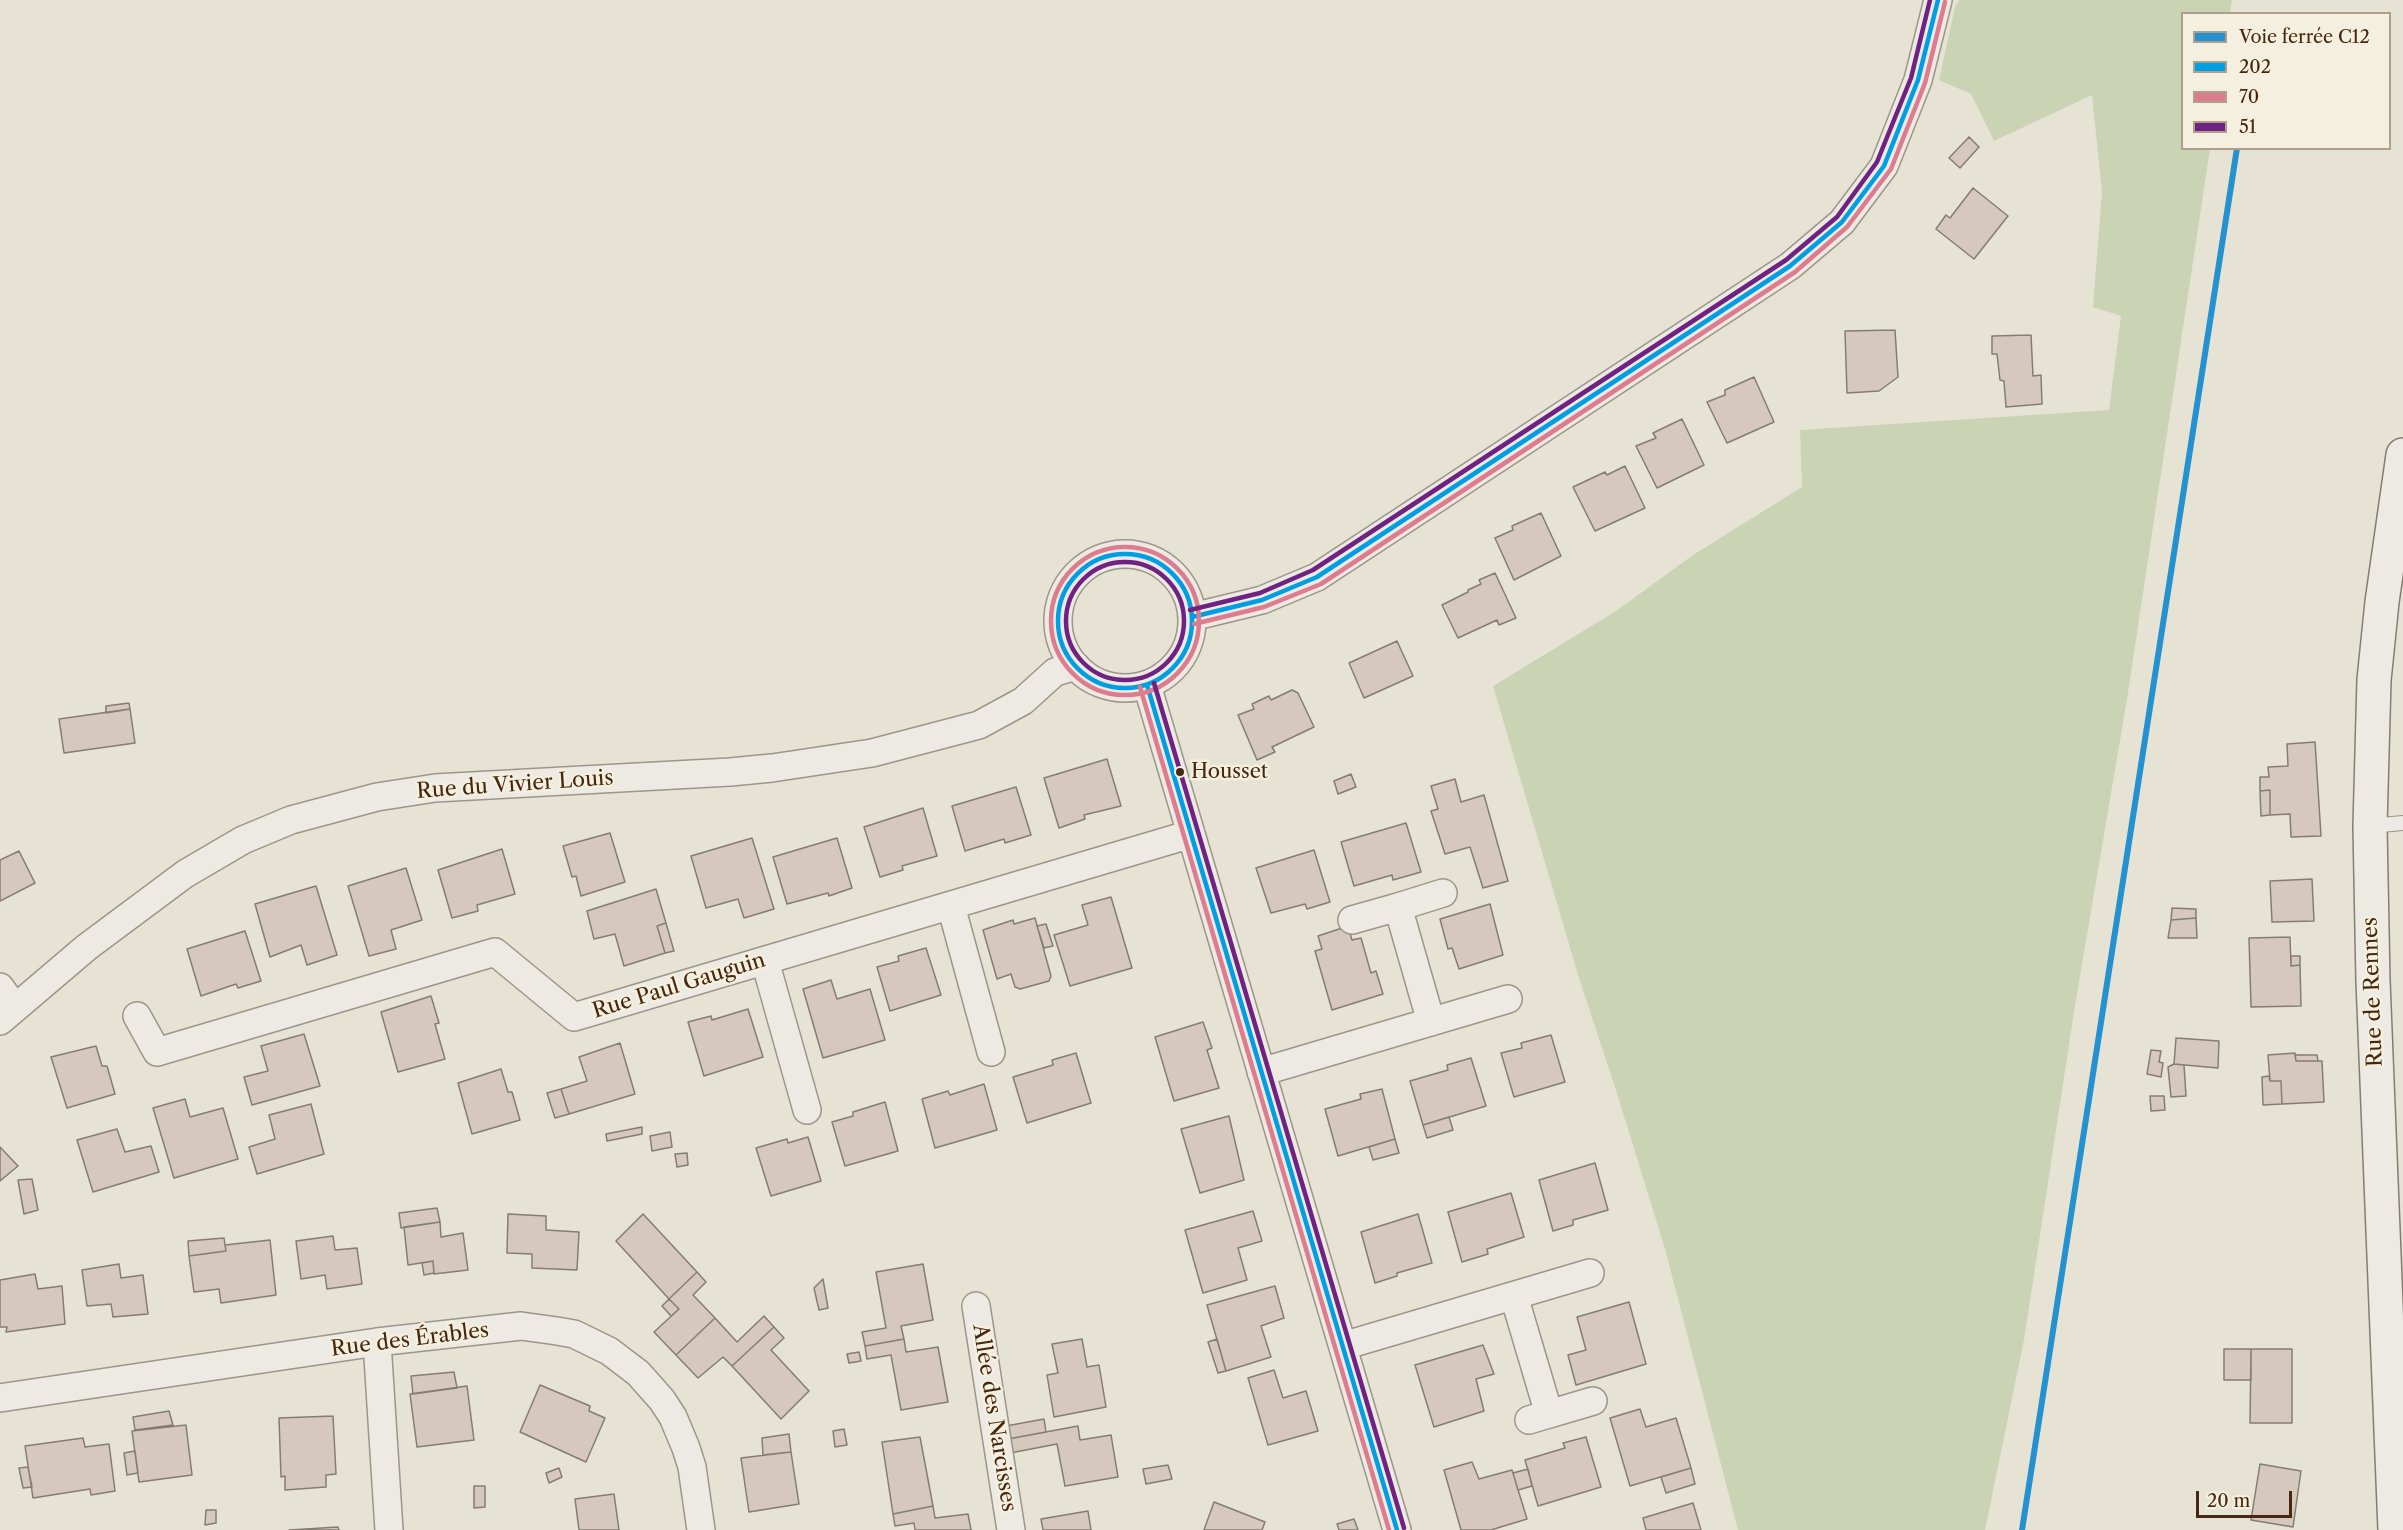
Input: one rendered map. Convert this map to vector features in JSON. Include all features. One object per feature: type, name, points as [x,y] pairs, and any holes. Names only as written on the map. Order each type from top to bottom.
[{"type":"main road","name":"Rue de Rennes","points":[[2395,1530],[2394,1297],[2370,902],[2370,826],[2374,680],[2382,602],[2403,455]]},
{"type":"street","points":[[1192,617],[1262,600],[1317,577],[1790,267],[1842,222],[1884,166],[1918,80],[1938,0]]},
{"type":"street","points":[[1117,555],[1135,555],[1152,560],[1168,569],[1180,583],[1189,599],[1192,617],[1192,631],[1181,658],[1172,670],[1147,684],[1132,688],[1116,688],[1087,676],[1065,651],[1059,634],[1058,616],[1062,598],[1071,582],[1083,569],[1099,560],[1117,555]]},
{"type":"street","name":"Rue du Vivier Louis","points":[[5,1006],[185,874],[243,840],[319,811],[377,797],[435,788],[730,772],[872,753],[979,725],[1023,701],[1055,672],[1076,666]]},
{"type":"street","points":[[1147,684],[1397,1530]]},
{"type":"street","name":"Rue Paul Gauguin","points":[[137,1016],[157,1052],[495,952],[574,1017],[1191,834]]},
{"type":"street","points":[[1352,920],[1443,893]]},
{"type":"street","points":[[951,906],[991,1052]]},
{"type":"street","points":[[1398,907],[1431,1022]]},
{"type":"street","points":[[765,960],[807,1110]]},
{"type":"street","points":[[1261,1072],[1508,999]]},
{"type":"street","points":[[1343,1346],[1590,1273]]},
{"type":"street","points":[[1514,1296],[1539,1417],[1593,1401]]},
{"type":"street","name":"Allée des Narcisses","points":[[976,1306],[1011,1530]]},
{"type":"street","name":"Rue des Érables","points":[[0,1398],[377,1342],[535,1327],[574,1334],[609,1351],[638,1373],[652,1387],[673,1417],[684,1440],[692,1467],[701,1530]]},
{"type":"street","points":[[377,1342],[389,1530]]},
{"type":"lane","points":[[2370,826],[2403,823]]},
{"type":"green space","points":[[1959,0],[2232,0],[2230,12],[2181,12],[2181,150],[2210,150],[2127,699],[2074,1012],[2024,1340],[1985,1530],[1738,1530],[1665,1249],[1579,978],[1493,686],[1616,611],[1693,555],[1802,487],[1800,430],[2109,410],[2121,316],[2093,307],[2102,192],[2092,95],[1994,141],[1971,94],[1939,80],[1955,7]]},
{"type":"building","points":[[1969,137],[1979,147],[1960,168],[1949,158]]},
{"type":"building","points":[[1973,188],[2008,216],[1974,259],[1936,229],[1946,215],[1950,218]]},
{"type":"building","points":[[1895,330],[1898,377],[1879,391],[1847,393],[1845,331]]},
{"type":"building","points":[[2031,335],[2033,376],[2041,375],[2042,404],[2006,407],[2004,381],[2000,380],[1997,354],[1992,354],[1992,336]]},
{"type":"building","points":[[1754,377],[1774,422],[1727,443],[1707,402],[1725,395],[1725,390]]},
{"type":"building","points":[[1682,419],[1704,465],[1657,488],[1636,446],[1656,438],[1653,433]]},
{"type":"building","points":[[1625,466],[1645,508],[1595,531],[1573,487],[1605,472],[1607,475]]},
{"type":"building","points":[[1541,513],[1561,556],[1514,580],[1495,538],[1513,530],[1512,526]]},
{"type":"building","points":[[1495,573],[1516,618],[1499,625],[1497,620],[1458,638],[1442,605],[1468,592],[1481,584],[1479,580]]},
{"type":"building","points":[[1397,641],[1413,676],[1364,698],[1349,663]]},
{"type":"building","points":[[1292,690],[1298,693],[1314,727],[1272,747],[1275,752],[1257,760],[1238,715],[1254,709],[1252,704],[1269,696],[1271,700]]},
{"type":"building","points":[[129,703],[130,709],[106,713],[106,706]]},
{"type":"building","points":[[130,709],[135,743],[64,753],[59,719]]},
{"type":"building","points":[[2315,742],[2321,836],[2291,837],[2290,814],[2270,815],[2270,790],[2260,791],[2260,777],[2269,777],[2268,767],[2288,766],[2287,744]]},
{"type":"building","points":[[1107,759],[1121,806],[1084,815],[1085,819],[1059,828],[1044,778]]},
{"type":"building","points":[[1351,774],[1356,787],[1338,794],[1334,781]]},
{"type":"building","points":[[1455,779],[1461,802],[1484,795],[1508,881],[1483,888],[1470,847],[1445,854],[1431,811],[1438,809],[1431,786]]},
{"type":"building","points":[[1016,787],[1031,835],[1005,843],[1004,839],[965,851],[952,806]]},
{"type":"building","points":[[2270,790],[2270,815],[2261,816],[2260,791]]},
{"type":"building","points":[[923,808],[937,856],[902,866],[903,870],[880,877],[864,827]]},
{"type":"building","points":[[1406,823],[1421,872],[1393,880],[1392,875],[1354,886],[1341,842]]},
{"type":"building","points":[[610,833],[625,882],[581,896],[576,876],[572,877],[563,846]]},
{"type":"building","points":[[752,838],[774,909],[744,918],[738,899],[706,908],[691,856]]},
{"type":"building","points":[[837,838],[852,888],[829,896],[828,893],[787,904],[773,857]]},
{"type":"building","points":[[502,849],[515,894],[477,905],[478,911],[452,918],[438,870]]},
{"type":"building","points":[[1314,850],[1330,902],[1307,909],[1305,904],[1271,913],[1256,868]]},
{"type":"building","points":[[19,851],[35,883],[0,901],[0,860]]},
{"type":"building","points":[[406,868],[422,920],[391,930],[396,949],[369,956],[348,886]]},
{"type":"building","points":[[2312,879],[2314,921],[2272,922],[2270,881]]},
{"type":"building","points":[[316,886],[337,955],[307,965],[301,945],[270,957],[255,904]]},
{"type":"building","points":[[656,889],[666,923],[657,926],[665,953],[624,966],[615,934],[594,939],[587,911]]},
{"type":"building","points":[[1111,897],[1132,968],[1070,986],[1054,935],[1088,925],[1082,905]]},
{"type":"building","points":[[1490,904],[1503,955],[1459,969],[1452,948],[1448,949],[1440,919]]},
{"type":"building","points":[[2172,908],[2196,909],[2196,918],[2171,920]]},
{"type":"building","points":[[1035,918],[1051,976],[1049,981],[1020,989],[1015,987],[1011,974],[997,979],[983,930],[1013,920],[1014,924]]},
{"type":"building","points":[[2196,918],[2197,938],[2168,938],[2171,920]]},
{"type":"building","points":[[666,923],[674,951],[665,953],[657,926]]},
{"type":"building","points":[[1046,924],[1053,946],[1044,948],[1037,926]]},
{"type":"building","points":[[1348,926],[1352,940],[1361,938],[1371,973],[1376,971],[1383,994],[1332,1010],[1315,951],[1322,949],[1318,936]]},
{"type":"building","points":[[245,931],[261,981],[238,988],[236,984],[201,996],[187,949]]},
{"type":"building","points":[[2290,937],[2291,966],[2300,965],[2301,1006],[2251,1007],[2249,938]]},
{"type":"building","points":[[926,948],[941,995],[890,1011],[877,967],[899,961],[898,956]]},
{"type":"building","points":[[2291,956],[2300,956],[2300,965],[2291,966]]},
{"type":"building","points":[[831,980],[837,999],[870,989],[885,1040],[823,1058],[803,989]]},
{"type":"building","points":[[431,996],[439,1023],[435,1024],[445,1059],[398,1072],[381,1012]]},
{"type":"building","points":[[748,1009],[763,1057],[704,1076],[688,1022],[711,1016],[712,1020]]},
{"type":"building","points":[[1203,1022],[1212,1048],[1207,1050],[1219,1088],[1174,1101],[1155,1037]]},
{"type":"building","points":[[304,1034],[320,1086],[252,1105],[244,1077],[268,1071],[261,1046]]},
{"type":"building","points":[[1551,1035],[1565,1082],[1514,1097],[1501,1053],[1522,1048],[1521,1043]]},
{"type":"building","points":[[2176,1038],[2219,1041],[2218,1068],[2174,1064]]},
{"type":"building","points":[[620,1043],[635,1094],[569,1114],[561,1089],[587,1081],[579,1057]]},
{"type":"building","points":[[96,1046],[102,1066],[107,1066],[115,1094],[67,1108],[51,1057]]},
{"type":"building","points":[[2151,1050],[2161,1051],[2159,1062],[2163,1063],[2161,1077],[2147,1074]]},
{"type":"building","points":[[1076,1053],[1091,1103],[1027,1123],[1013,1077],[1053,1065],[1052,1060]]},
{"type":"building","points":[[2295,1053],[2296,1061],[2322,1061],[2324,1102],[2282,1104],[2281,1081],[2270,1081],[2268,1055]]},
{"type":"building","points":[[2295,1055],[2317,1055],[2318,1061],[2296,1061]]},
{"type":"building","points":[[1471,1058],[1486,1106],[1423,1125],[1410,1081],[1448,1070],[1447,1065]]},
{"type":"building","points":[[2174,1064],[2184,1065],[2186,1096],[2171,1097],[2168,1067]]},
{"type":"building","points":[[501,1069],[508,1092],[512,1092],[520,1120],[472,1134],[458,1083]]},
{"type":"building","points":[[2269,1076],[2270,1081],[2281,1081],[2282,1104],[2263,1105],[2262,1077]]},
{"type":"building","points":[[984,1084],[997,1130],[935,1148],[922,1099],[948,1091],[950,1095]]},
{"type":"building","points":[[561,1089],[569,1114],[555,1118],[547,1093]]},
{"type":"building","points":[[1382,1089],[1395,1139],[1338,1156],[1325,1109],[1361,1099],[1360,1094]]},
{"type":"building","points":[[2150,1096],[2164,1096],[2165,1110],[2151,1111]]},
{"type":"building","points":[[185,1099],[190,1117],[223,1108],[238,1159],[174,1178],[153,1108]]},
{"type":"building","points":[[885,1102],[898,1151],[845,1166],[832,1122],[853,1116],[853,1112]]},
{"type":"building","points":[[311,1104],[324,1154],[257,1174],[249,1147],[275,1139],[269,1115]]},
{"type":"building","points":[[1229,1116],[1244,1180],[1200,1193],[1181,1129]]},
{"type":"building","points":[[1449,1117],[1453,1130],[1427,1138],[1423,1125]]},
{"type":"building","points":[[642,1127],[642,1134],[607,1141],[606,1134]]},
{"type":"building","points":[[117,1129],[125,1152],[151,1146],[159,1172],[93,1192],[77,1140]]},
{"type":"building","points":[[670,1132],[672,1147],[652,1151],[650,1136]]},
{"type":"building","points":[[808,1137],[821,1181],[771,1196],[756,1148],[787,1139],[788,1143]]},
{"type":"building","points":[[1395,1139],[1399,1153],[1373,1160],[1369,1147]]},
{"type":"building","points":[[0,1147],[18,1166],[0,1181]]},
{"type":"building","points":[[687,1153],[688,1165],[677,1167],[675,1154]]},
{"type":"building","points":[[1595,1163],[1608,1210],[1573,1220],[1573,1225],[1553,1231],[1539,1180]]},
{"type":"building","points":[[32,1179],[38,1210],[24,1214],[18,1180]]},
{"type":"building","points":[[1511,1193],[1524,1237],[1487,1249],[1488,1254],[1462,1262],[1448,1212]]},
{"type":"building","points":[[437,1208],[440,1222],[401,1228],[399,1213]]},
{"type":"building","points":[[1253,1211],[1262,1241],[1238,1248],[1247,1280],[1203,1293],[1185,1230]]},
{"type":"building","points":[[508,1214],[546,1216],[546,1230],[579,1232],[577,1270],[532,1268],[532,1254],[507,1253]]},
{"type":"building","points":[[643,1214],[697,1272],[669,1299],[616,1241]]},
{"type":"building","points":[[1418,1214],[1432,1263],[1397,1273],[1397,1276],[1375,1283],[1361,1232]]},
{"type":"building","points":[[440,1222],[441,1237],[463,1233],[468,1270],[434,1274],[433,1261],[408,1265],[404,1227]]},
{"type":"building","points":[[333,1236],[335,1250],[357,1248],[362,1284],[327,1289],[325,1275],[301,1279],[296,1241]]},
{"type":"building","points":[[224,1238],[226,1251],[189,1256],[188,1241]]},
{"type":"building","points":[[270,1240],[276,1295],[221,1303],[219,1289],[194,1292],[189,1256],[226,1251],[225,1245]]},
{"type":"building","points":[[433,1261],[434,1273],[424,1275],[422,1263]]},
{"type":"building","points":[[119,1264],[121,1278],[143,1275],[148,1314],[113,1317],[111,1304],[87,1306],[82,1270]]},
{"type":"building","points":[[923,1264],[933,1320],[901,1326],[904,1339],[865,1346],[862,1332],[886,1328],[876,1272]]},
{"type":"building","points":[[697,1272],[706,1282],[693,1295],[715,1318],[676,1355],[654,1332],[679,1309],[669,1299]]},
{"type":"building","points":[[35,1274],[38,1289],[62,1286],[65,1324],[6,1332],[7,1327],[0,1327],[0,1280]]},
{"type":"building","points":[[823,1279],[828,1308],[819,1310],[814,1288]]},
{"type":"building","points":[[1275,1286],[1284,1318],[1261,1326],[1271,1357],[1226,1371],[1207,1305]]},
{"type":"building","points":[[669,1299],[679,1309],[671,1316],[662,1306]]},
{"type":"building","points":[[1629,1302],[1646,1364],[1576,1385],[1568,1355],[1586,1350],[1577,1317]]},
{"type":"building","points":[[764,1316],[774,1327],[732,1366],[723,1357],[698,1378],[676,1355],[715,1318],[737,1342]]},
{"type":"building","points":[[774,1327],[784,1338],[771,1350],[809,1391],[781,1419],[732,1366]]},
{"type":"building","points":[[904,1339],[906,1352],[938,1347],[948,1402],[901,1410],[891,1355],[867,1359],[865,1346]]},
{"type":"building","points":[[1082,1339],[1087,1367],[1099,1365],[1106,1407],[1054,1417],[1047,1375],[1058,1373],[1052,1344]]},
{"type":"building","points":[[1217,1339],[1226,1371],[1218,1373],[1208,1342]]},
{"type":"building","points":[[1483,1345],[1494,1374],[1476,1379],[1484,1411],[1434,1427],[1415,1365]]},
{"type":"building","points":[[2224,1349],[2251,1349],[2251,1380],[2224,1380]]},
{"type":"building","points":[[2251,1349],[2292,1349],[2292,1423],[2250,1423]]},
{"type":"building","points":[[859,1352],[861,1361],[849,1363],[847,1354]]},
{"type":"building","points":[[1274,1370],[1283,1398],[1306,1391],[1318,1431],[1268,1445],[1248,1378]]},
{"type":"building","points":[[454,1372],[457,1388],[413,1394],[411,1376]]},
{"type":"building","points":[[540,1385],[590,1406],[589,1411],[605,1418],[586,1462],[520,1432]]},
{"type":"building","points":[[467,1386],[474,1440],[417,1447],[410,1394]]},
{"type":"building","points":[[1640,1409],[1646,1427],[1676,1418],[1691,1468],[1630,1486],[1610,1418]]},
{"type":"building","points":[[169,1411],[173,1425],[135,1430],[133,1417]]},
{"type":"building","points":[[333,1416],[336,1474],[326,1475],[326,1487],[285,1490],[285,1476],[281,1477],[279,1418]]},
{"type":"building","points":[[1044,1419],[1046,1432],[1008,1439],[1006,1426]]},
{"type":"building","points":[[186,1425],[192,1475],[139,1482],[132,1431]]},
{"type":"building","points":[[1078,1426],[1080,1440],[1111,1435],[1118,1477],[1065,1486],[1057,1444],[1010,1453],[1008,1439]]},
{"type":"building","points":[[844,1429],[847,1445],[835,1447],[833,1431]]},
{"type":"building","points":[[789,1434],[791,1452],[763,1455],[762,1438]]},
{"type":"building","points":[[920,1437],[933,1506],[893,1514],[882,1442]]},
{"type":"building","points":[[1586,1437],[1601,1487],[1538,1506],[1525,1460],[1565,1448],[1563,1443]]},
{"type":"building","points":[[83,1438],[85,1447],[109,1444],[115,1491],[91,1495],[90,1489],[33,1498],[25,1446]]},
{"type":"building","points":[[135,1451],[138,1473],[127,1475],[124,1453]]},
{"type":"building","points":[[791,1452],[799,1504],[749,1512],[741,1458]]},
{"type":"building","points":[[1472,1462],[1479,1479],[1512,1470],[1527,1519],[1491,1530],[1461,1530],[1444,1470]]},
{"type":"building","points":[[2260,1464],[2301,1471],[2293,1527],[2251,1520]]},
{"type":"building","points":[[1168,1465],[1172,1479],[1146,1484],[1143,1469]]},
{"type":"building","points":[[28,1467],[32,1487],[23,1488],[19,1468]]},
{"type":"building","points":[[559,1468],[562,1477],[549,1483],[546,1473]]},
{"type":"building","points":[[1691,1468],[1695,1484],[1666,1493],[1661,1477]]},
{"type":"building","points":[[1528,1469],[1532,1486],[1518,1490],[1513,1473]]},
{"type":"building","points":[[474,1486],[485,1486],[485,1507],[474,1508]]},
{"type":"building","points":[[614,1494],[619,1530],[579,1530],[575,1499]]},
{"type":"building","points":[[1214,1502],[1265,1522],[1262,1530],[1204,1530]]},
{"type":"building","points":[[1693,1503],[1701,1530],[1646,1530],[1643,1518]]},
{"type":"building","points":[[933,1506],[935,1518],[968,1514],[971,1530],[915,1530],[914,1523],[895,1526],[893,1514]]},
{"type":"building","points":[[206,1510],[216,1510],[216,1523],[205,1525]]},
{"type":"building","points":[[1088,1511],[1091,1530],[1043,1530],[1041,1519]]},
{"type":"building","points":[[1354,1519],[1358,1530],[1339,1530],[1337,1524]]},
{"type":"building","points":[[338,1527],[339,1530],[289,1530]]},
{"type":"rail line","name":"C12","points":[[2022,1530],[2237,150]]},
{"type":"transit line","name":"51","points":[[1190,610],[1260,593],[1313,570],[1786,260],[1837,217],[1877,162],[1911,78],[1930,0]]},
{"type":"transit line","name":"202","points":[[1192,617],[1262,600],[1317,577],[1790,266],[1842,222],[1884,166],[1918,80],[1938,0]]},
{"type":"transit line","name":"70","points":[[1194,624],[1264,607],[1321,584],[1795,272],[1847,227],[1891,169],[1925,83],[1945,2]]},
{"type":"transit line","name":"70","points":[[1125,547],[1153,552],[1166,559],[1177,569],[1187,580],[1194,593],[1199,621],[1194,649],[1187,662],[1177,673],[1166,683],[1153,690],[1125,695],[1097,690],[1084,683],[1073,673],[1063,662],[1056,649],[1051,621],[1056,593],[1063,580],[1073,569],[1084,559],[1097,552],[1125,547]]},
{"type":"transit line","name":"202","points":[[1125,554],[1151,559],[1172,574],[1187,595],[1192,621],[1187,647],[1172,668],[1151,683],[1125,688],[1099,683],[1078,668],[1063,647],[1058,621],[1063,595],[1078,574],[1099,559],[1125,554]]},
{"type":"transit line","name":"51","points":[[1125,562],[1148,566],[1167,579],[1180,598],[1184,621],[1180,644],[1167,663],[1148,676],[1125,680],[1102,676],[1083,663],[1070,644],[1066,621],[1070,598],[1083,579],[1102,566],[1125,562]]},
{"type":"transit line","name":"51","points":[[1154,683],[1404,1528]]},
{"type":"transit line","name":"202","points":[[1147,685],[1397,1530]]},
{"type":"transit line","name":"70","points":[[1140,687],[1389,1530]]},
{"type":"place","name":"Housset","points":[[1180,772]]}]
